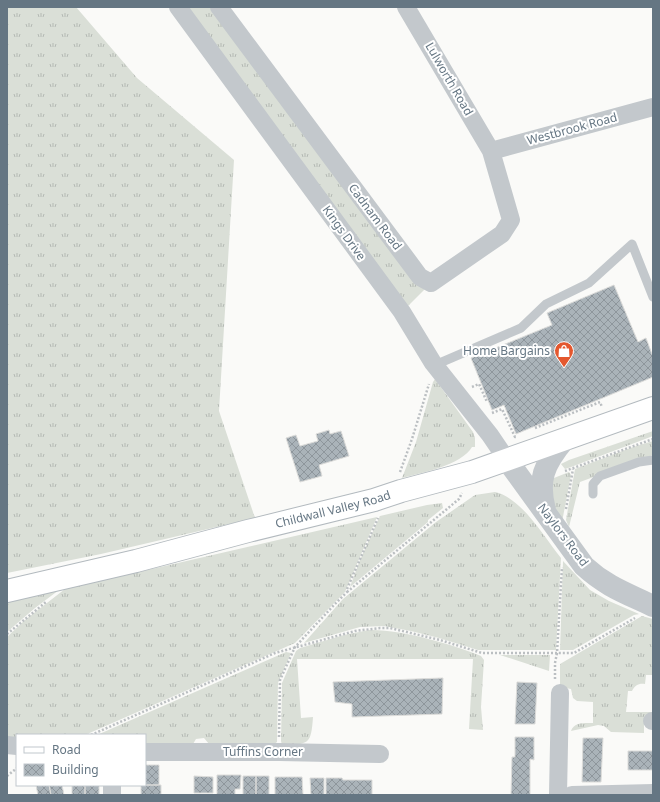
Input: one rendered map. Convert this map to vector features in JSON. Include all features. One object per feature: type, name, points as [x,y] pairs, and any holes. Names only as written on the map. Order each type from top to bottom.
[{"type":"main road","name":"Childwall Valley Road","points":[[7,591],[60,580],[374,500],[401,491],[472,472],[653,408]]},
{"type":"street","name":"Kings Drive","points":[[178,7],[402,312],[434,364],[490,435],[507,460]]},
{"type":"street","name":"Cadnam Road","points":[[219,7],[420,277],[430,283],[502,234],[511,220],[491,151]]},
{"type":"street","name":"Lulworth Road","points":[[406,7],[491,151]]},
{"type":"street","name":"Westbrook Road","points":[[491,151],[653,106]]},
{"type":"street","points":[[552,521],[542,491],[542,479],[549,460],[564,440]]},
{"type":"street","name":"Naylors Road","points":[[507,460],[584,566],[597,577],[616,589],[651,605]]},
{"type":"street","points":[[558,795],[560,693]]},
{"type":"street","name":"Tuffins Corner","points":[[146,752],[380,754]]},
{"type":"street","points":[[572,795],[653,793]]},
{"type":"lane","points":[[434,364],[521,328],[546,304],[589,283],[632,244],[653,297]]},
{"type":"lane","points":[[593,494],[593,484],[600,476],[639,462],[653,460]]},
{"type":"path","points":[[401,491],[398,478],[412,439],[430,380],[423,370],[434,364]]},
{"type":"path","points":[[457,394],[479,384],[488,406]]},
{"type":"path","points":[[529,431],[600,402],[609,424]]},
{"type":"path","points":[[491,413],[502,409],[515,437],[522,434]]},
{"type":"path","points":[[542,479],[653,439]]},
{"type":"path","points":[[552,521],[564,524],[573,468]]},
{"type":"path","points":[[279,752],[280,680],[296,647],[347,592],[460,499],[472,472]]},
{"type":"path","points":[[347,592],[378,517],[374,500]]},
{"type":"path","points":[[560,693],[555,688],[555,663],[557,653],[562,557],[571,549]]},
{"type":"path","points":[[7,634],[62,589],[60,580]]},
{"type":"path","points":[[93,734],[274,653],[355,631],[380,628],[410,632],[482,653],[574,653],[640,615],[651,605]]},
{"type":"path","points":[[7,776],[16,769]]},
{"type":"green space","points":[[7,7],[76,7],[137,78],[234,160],[219,411],[255,518],[101,554],[7,573]]},
{"type":"green space","points":[[180,7],[226,7],[431,283],[402,312]]},
{"type":"green space","points":[[435,379],[473,432],[475,447],[472,447],[460,459],[430,471],[402,478],[416,442]]},
{"type":"green space","points":[[653,431],[653,436],[571,467],[565,469],[561,464],[569,460]]},
{"type":"green space","points":[[653,441],[653,455],[580,482],[569,527],[566,520],[575,469]]},
{"type":"green space","points":[[569,472],[571,475],[562,522],[557,517],[549,480]]},
{"type":"green space","points":[[495,492],[514,502],[532,519],[561,558],[556,650],[478,650],[439,638],[384,626],[360,627],[304,643],[343,599],[436,522],[475,495]]},
{"type":"green space","points":[[442,503],[443,508],[428,520],[428,522],[350,587],[360,560],[380,516]]},
{"type":"green space","points":[[377,517],[345,592],[295,643],[87,734],[16,734],[16,743],[7,743],[7,637],[25,620],[65,589]]},
{"type":"green space","points":[[563,561],[590,590],[609,601],[639,614],[634,615],[573,650],[560,650]]},
{"type":"green space","points":[[59,590],[35,608],[7,632],[7,600]]},
{"type":"green space","points":[[642,616],[653,619],[653,675],[646,675],[645,684],[637,685],[632,691],[628,691],[626,712],[653,712],[644,719],[644,733],[611,732],[604,726],[598,725],[571,731],[574,726],[583,723],[593,723],[593,702],[577,701],[573,698],[571,689],[560,687],[560,664]]},
{"type":"green space","points":[[369,630],[382,630],[426,638],[481,656],[484,660],[481,707],[483,730],[469,729],[473,659],[297,659],[301,718],[313,717],[311,733],[307,741],[303,743],[282,745],[282,683],[296,651],[300,648],[344,635]]},
{"type":"green space","points":[[286,652],[291,653],[278,683],[277,742],[273,745],[209,744],[204,738],[196,739],[193,744],[146,744],[146,734],[99,734]]},
{"type":"green space","points":[[500,655],[550,655],[549,671]]},
{"type":"building","name":"Home Bargains","points":[[614,285],[638,342],[646,338],[653,357],[653,377],[516,434],[504,405],[492,410],[471,358],[552,325],[547,313]]},
{"type":"building","points":[[329,430],[330,434],[341,431],[349,456],[319,465],[322,476],[300,482],[286,438],[296,435],[300,446],[318,441],[316,434]]},
{"type":"building","points":[[443,678],[442,714],[352,717],[352,704],[335,702],[333,682]]},
{"type":"building","points":[[517,682],[537,683],[535,724],[515,724]]},
{"type":"building","points":[[515,737],[534,737],[534,760],[530,759],[530,795],[511,795],[512,757],[515,757]]},
{"type":"building","points":[[583,738],[603,738],[601,782],[582,782]]},
{"type":"building","points":[[628,751],[653,751],[653,770],[628,770]]},
{"type":"building","points":[[146,765],[159,765],[159,785],[146,785]]},
{"type":"building","points":[[217,775],[241,775],[240,789],[235,789],[235,795],[217,795]]},
{"type":"building","points":[[194,776],[213,777],[213,793],[194,793]]},
{"type":"building","points":[[243,776],[256,776],[256,795],[243,795]]},
{"type":"building","points":[[256,776],[269,776],[269,795],[256,795]]},
{"type":"building","points":[[275,777],[302,777],[303,795],[275,795]]},
{"type":"building","points":[[310,778],[324,778],[324,795],[311,795]]},
{"type":"building","points":[[326,778],[342,778],[343,780],[372,780],[372,795],[326,795]]},
{"type":"building","points":[[161,785],[161,795],[141,795],[141,786]]},
{"type":"building","points":[[36,786],[49,786],[51,795],[38,795]]},
{"type":"building","points":[[49,786],[62,786],[64,795],[51,795]]},
{"type":"building","points":[[72,786],[85,786],[85,795],[72,795]]},
{"type":"building","points":[[85,786],[99,786],[99,795],[85,795]]},
{"type":"place","name":"Home Bargains","points":[[564,368]]}]
